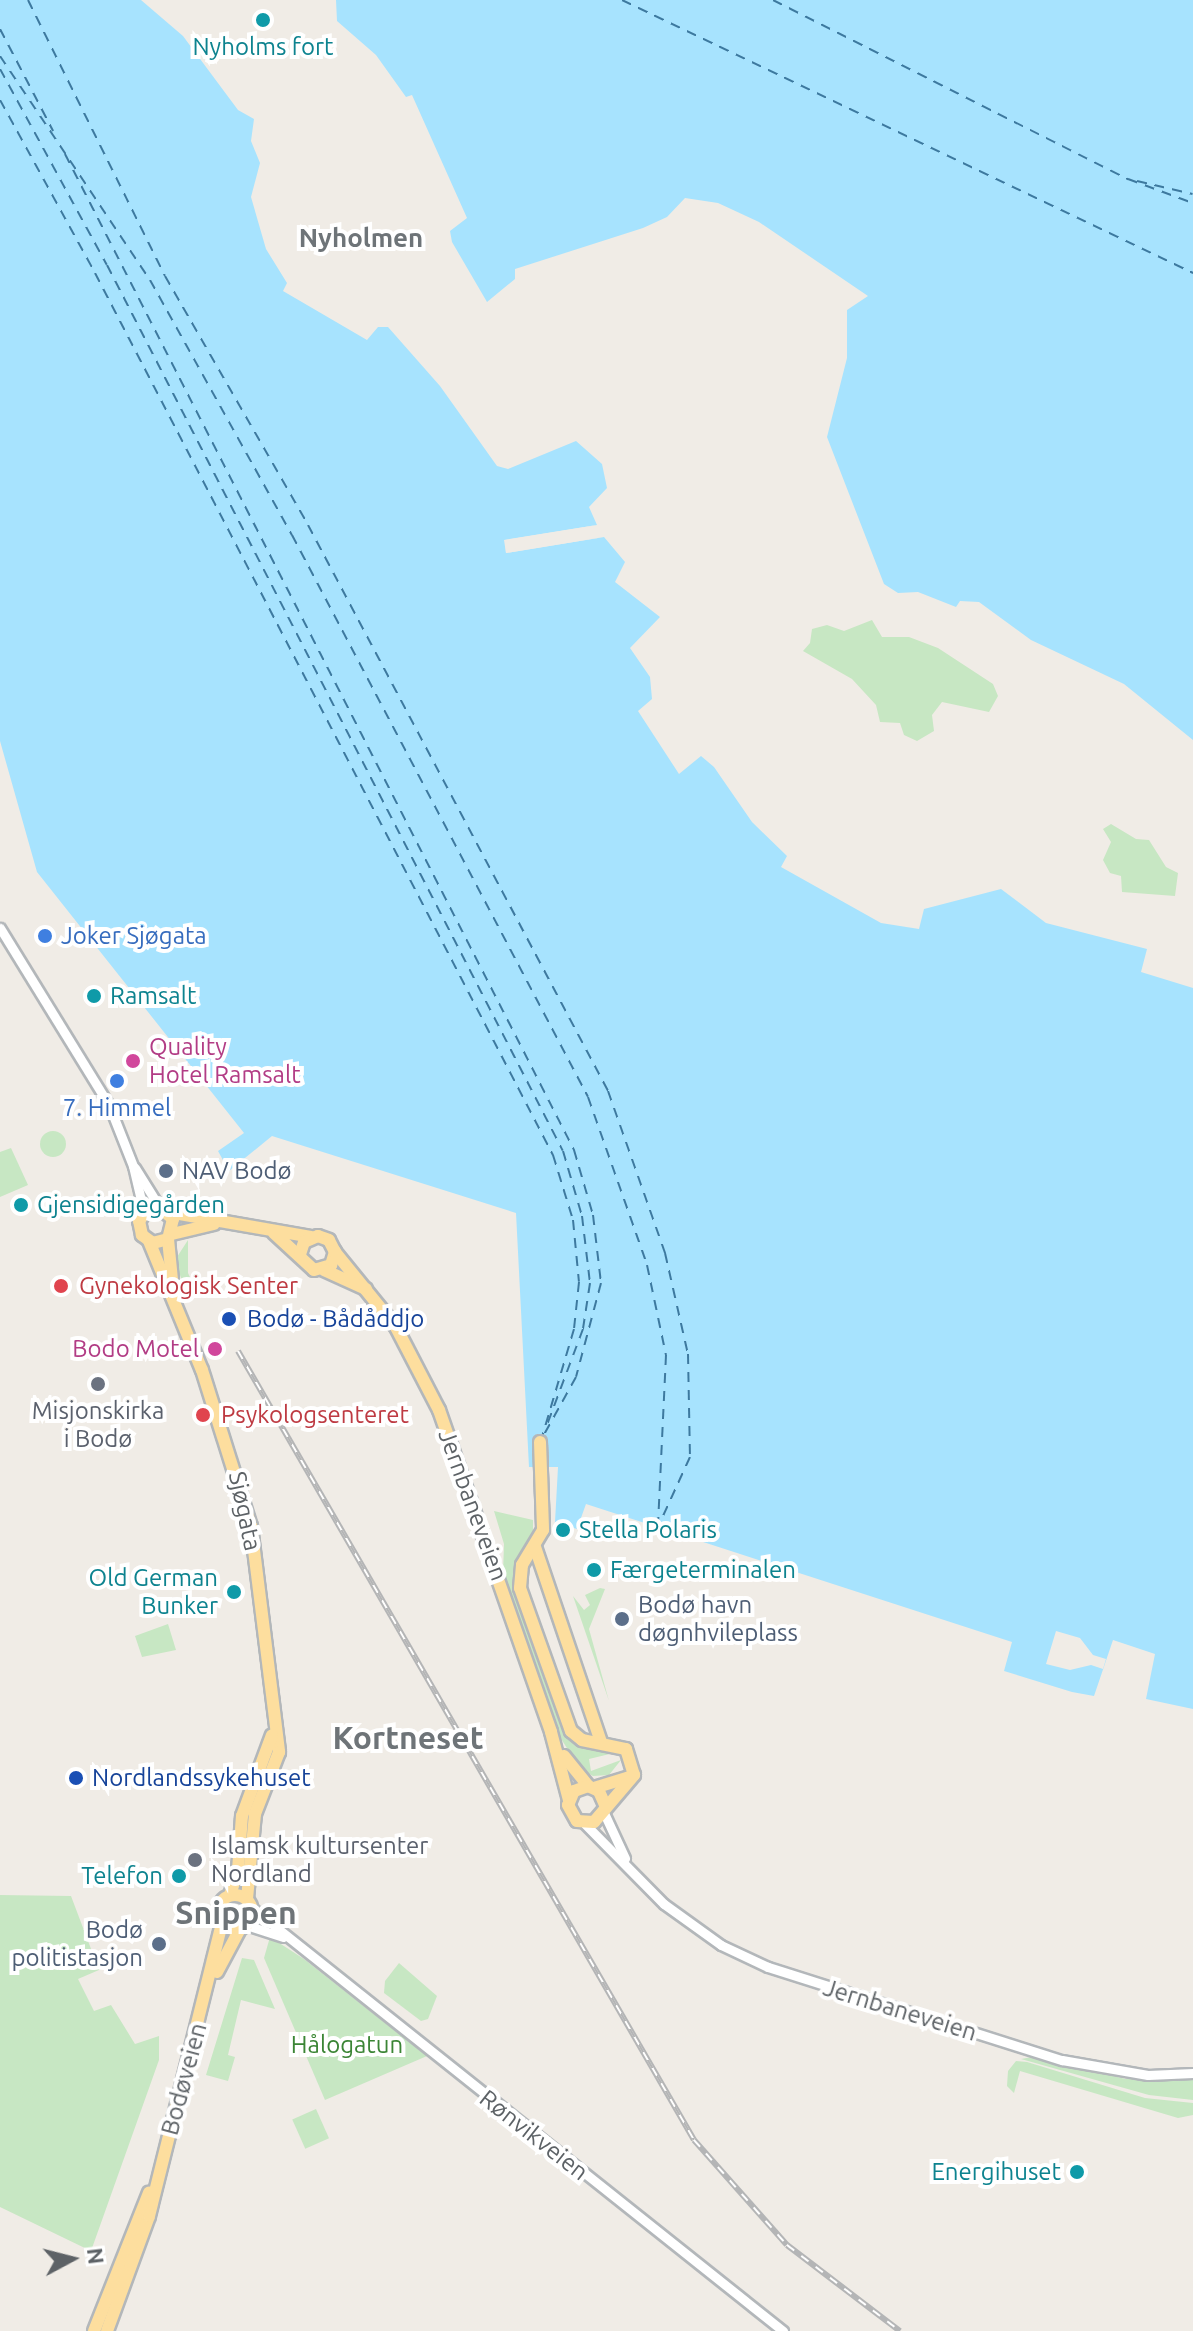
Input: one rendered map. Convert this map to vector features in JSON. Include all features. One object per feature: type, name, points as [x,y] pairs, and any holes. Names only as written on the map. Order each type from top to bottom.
[{"type":"highway","points":[[144,1213],[164,1210]]},
{"type":"highway","name":"Jernbaneveien","points":[[164,1210],[221,1224],[326,1238],[396,1327],[439,1410],[551,1732],[571,1814],[585,1824]]},
{"type":"highway","name":"Sjøgata","points":[[164,1210],[178,1307]]},
{"type":"highway","name":"Sjøgata","points":[[144,1213],[139,1230],[149,1241],[178,1307],[248,1506],[273,1724],[279,1752],[255,1814],[249,1904],[243,1927]]},
{"type":"highway","name":"Jernbaneveien","points":[[170,1236],[221,1224]]},
{"type":"highway","name":"Jernbaneveien","points":[[274,1233],[300,1254],[308,1268],[324,1270],[369,1291]]},
{"type":"highway","points":[[149,1241],[170,1236]]},
{"type":"highway","points":[[300,1254],[311,1237]]},
{"type":"highway","points":[[324,1270],[335,1252]]},
{"type":"highway","points":[[540,1442],[543,1530],[522,1565],[520,1588],[568,1726],[582,1740],[626,1749],[634,1775]]},
{"type":"highway","points":[[535,1547],[601,1742]]},
{"type":"highway","name":"Sjøgata","points":[[222,1924],[219,1906],[230,1895],[238,1870],[242,1816],[269,1754],[273,1724]]},
{"type":"highway","name":"Jernbaneveien","points":[[551,1732],[605,1810]]},
{"type":"highway","points":[[569,1800],[578,1788],[634,1775]]},
{"type":"highway","points":[[585,1824],[605,1810],[634,1775]]},
{"type":"highway","points":[[230,1895],[249,1904]]},
{"type":"highway","points":[[222,1924],[243,1927]]},
{"type":"highway","name":"Bodøveien","points":[[107,2331],[149,2216],[222,1924]]},
{"type":"highway","name":"Bodøveien","points":[[208,1988],[243,1927]]},
{"type":"highway","name":"Bodøveien","points":[[94,2331],[159,2169]]},
{"type":"street","name":"Sjøgata","points":[[0,928],[109,1105],[133,1166],[144,1213]]},
{"type":"street","name":"Sjøgata","points":[[133,1166],[164,1210]]},
{"type":"street","name":"Jernbaneveien","points":[[605,1810],[636,1874]]},
{"type":"street","name":"Jernbaneveien","points":[[585,1824],[699,1931],[796,1978],[1089,2067],[1148,2075],[1193,2073]]},
{"type":"street","name":"Rønvikveien","points":[[249,1904],[286,1938],[783,2331]]},
{"type":"street","name":"Rønvikveien","points":[[243,1927],[286,1938]]},
{"type":"green space","points":[[872,620],[882,637],[909,637],[938,648],[993,684],[998,696],[989,712],[942,702],[932,715],[934,731],[917,741],[904,735],[900,723],[880,722],[876,705],[852,679],[803,651],[810,643],[812,629],[827,625],[844,631]]},
{"type":"green space","points":[[1111,824],[1136,839],[1149,840],[1166,867],[1178,873],[1175,896],[1122,892],[1121,876],[1110,873],[1103,860],[1111,842],[1103,829]]},
{"type":"green space","points":[[53,1131],[62,1135],[66,1144],[62,1153],[53,1157],[44,1153],[40,1144],[44,1135]]},
{"type":"green space","points":[[11,1148],[28,1185],[0,1197],[0,1152]]},
{"type":"green space","points":[[188,1240],[188,1273],[199,1296],[184,1287],[179,1272],[177,1257]]},
{"type":"green space","points":[[494,1511],[533,1520],[533,1535],[514,1571],[515,1589],[566,1734],[577,1745],[618,1752],[589,1759],[591,1771],[621,1760],[609,1775],[593,1776],[580,1769],[560,1737],[503,1573],[504,1544]]},
{"type":"green space","points":[[605,1589],[589,1629],[609,1701],[573,1596],[584,1610],[590,1605],[585,1595]]},
{"type":"green space","points":[[168,1624],[176,1650],[142,1657],[135,1636]]},
{"type":"green space","points":[[0,1895],[71,1896],[99,1970],[78,1979],[94,2011],[111,2005],[135,2044],[159,2036],[159,2060],[91,2251],[0,2207]]},
{"type":"green space","name":"Hålogatun","points":[[270,1937],[304,1959],[427,2056],[325,2100],[264,1958]]},
{"type":"green space","points":[[242,1958],[254,1960],[275,2009],[241,2000],[228,2055],[235,2057],[228,2081],[206,2075]]},
{"type":"green space","points":[[399,1963],[437,1996],[428,2019],[421,2021],[384,1993],[385,1981]]},
{"type":"green space","points":[[1032,2057],[1126,2079],[1193,2079],[1193,2100],[1149,2095],[1021,2059]]},
{"type":"green space","points":[[1016,2061],[1145,2098],[1193,2103],[1193,2115],[1178,2118],[1020,2071],[1014,2093],[1007,2086],[1008,2071]]},
{"type":"green space","points":[[316,2109],[329,2138],[305,2149],[292,2120]]},
{"type":"water","points":[[0,0],[141,0],[183,36],[238,110],[254,119],[251,141],[260,163],[251,197],[266,249],[287,283],[283,291],[367,340],[378,327],[388,327],[440,386],[497,466],[508,469],[576,441],[602,464],[607,488],[589,507],[597,525],[505,540],[506,553],[604,537],[625,562],[615,582],[660,617],[630,648],[650,677],[652,699],[638,711],[679,774],[701,756],[714,767],[752,822],[787,856],[781,867],[881,923],[919,929],[924,909],[1001,889],[1046,923],[1147,949],[1141,972],[1193,988],[1193,1709],[1146,1699],[1155,1654],[1113,1640],[1094,1696],[1072,1692],[1004,1671],[1012,1642],[586,1504],[577,1529],[555,1522],[558,1467],[529,1467],[516,1213],[272,1136],[229,1171],[218,1151],[244,1133],[37,872],[0,741]]},
{"type":"water","points":[[336,0],[1193,0],[1193,740],[1124,684],[1031,640],[979,602],[960,601],[956,607],[918,592],[898,593],[884,584],[827,437],[847,358],[847,310],[868,296],[759,222],[718,203],[685,198],[667,217],[643,228],[515,269],[515,279],[487,302],[452,242],[450,231],[467,218],[412,95],[406,97],[376,55],[337,21]]},
{"type":"pier","points":[[597,525],[509,544],[510,549],[604,537],[506,553],[504,540]]},
{"type":"pier","points":[[1056,1631],[1080,1638],[1093,1655],[1106,1659],[1103,1669],[1091,1665],[1070,1670],[1046,1664]]},
{"type":"ferry route","points":[[28,0],[165,276],[308,525],[608,1091],[665,1253],[688,1354],[690,1457],[658,1527]]},
{"type":"ferry route","points":[[622,0],[1193,273]]},
{"type":"ferry route","points":[[773,0],[1128,179],[1193,203]]},
{"type":"ferry route","points":[[0,29],[53,131]]},
{"type":"ferry route","points":[[0,56],[150,280],[292,535],[588,1097],[647,1265],[666,1355],[658,1526]]},
{"type":"ferry route","points":[[0,69],[107,265],[563,1151],[582,1216],[590,1283],[583,1329],[545,1430]]},
{"type":"ferry route","points":[[0,100],[95,273],[553,1155],[573,1220],[579,1282],[574,1329],[542,1437]]},
{"type":"ferry route","points":[[65,154],[574,1150],[593,1215],[601,1283],[576,1377],[542,1438]]},
{"type":"ferry route","points":[[1137,181],[1193,194]]},
{"type":"railway","points":[[238,1351],[694,2140],[787,2245],[900,2331]]},
{"type":"place","name":"Nyholms fort","points":[[263,20]]},
{"type":"place","name":"Joker Sjøgata","points":[[45,936]]},
{"type":"place","name":"Ramsalt","points":[[94,996]]},
{"type":"place","name":"Quality Hotel Ramsalt","points":[[133,1061]]},
{"type":"place","name":"7. Himmel","points":[[117,1081]]},
{"type":"place","name":"NAV Bodø","points":[[166,1171]]},
{"type":"place","name":"Gjensidigegården","points":[[21,1205]]},
{"type":"place","name":"Gynekologisk Senter","points":[[61,1286]]},
{"type":"place","name":"Bodø - Bådåddjo","points":[[229,1319]]},
{"type":"place","name":"Bodo Motel","points":[[215,1349]]},
{"type":"place","name":"Misjonskirka i Bodø","points":[[98,1384]]},
{"type":"place","name":"Psykologsenteret","points":[[203,1415]]},
{"type":"place","name":"Stella Polaris","points":[[563,1530]]},
{"type":"place","name":"Færgeterminalen","points":[[594,1570]]},
{"type":"place","name":"Old German Bunker","points":[[234,1592]]},
{"type":"place","name":"Bodø havn døgnhvileplass","points":[[622,1619]]},
{"type":"place","name":"Nordlandssykehuset","points":[[76,1778]]},
{"type":"place","name":"Islamsk kultursenter Nordland","points":[[195,1860]]},
{"type":"place","name":"Telefon","points":[[179,1876]]},
{"type":"place","name":"Bodø politistasjon","points":[[159,1944]]},
{"type":"place","name":"Energihuset","points":[[1077,2172]]},
{"type":"district","name":"Nyholmen","points":[[361,238]]},
{"type":"district","name":"Kortneset","points":[[408,1737]]},
{"type":"district","name":"Snippen","points":[[236,1912]]}]
